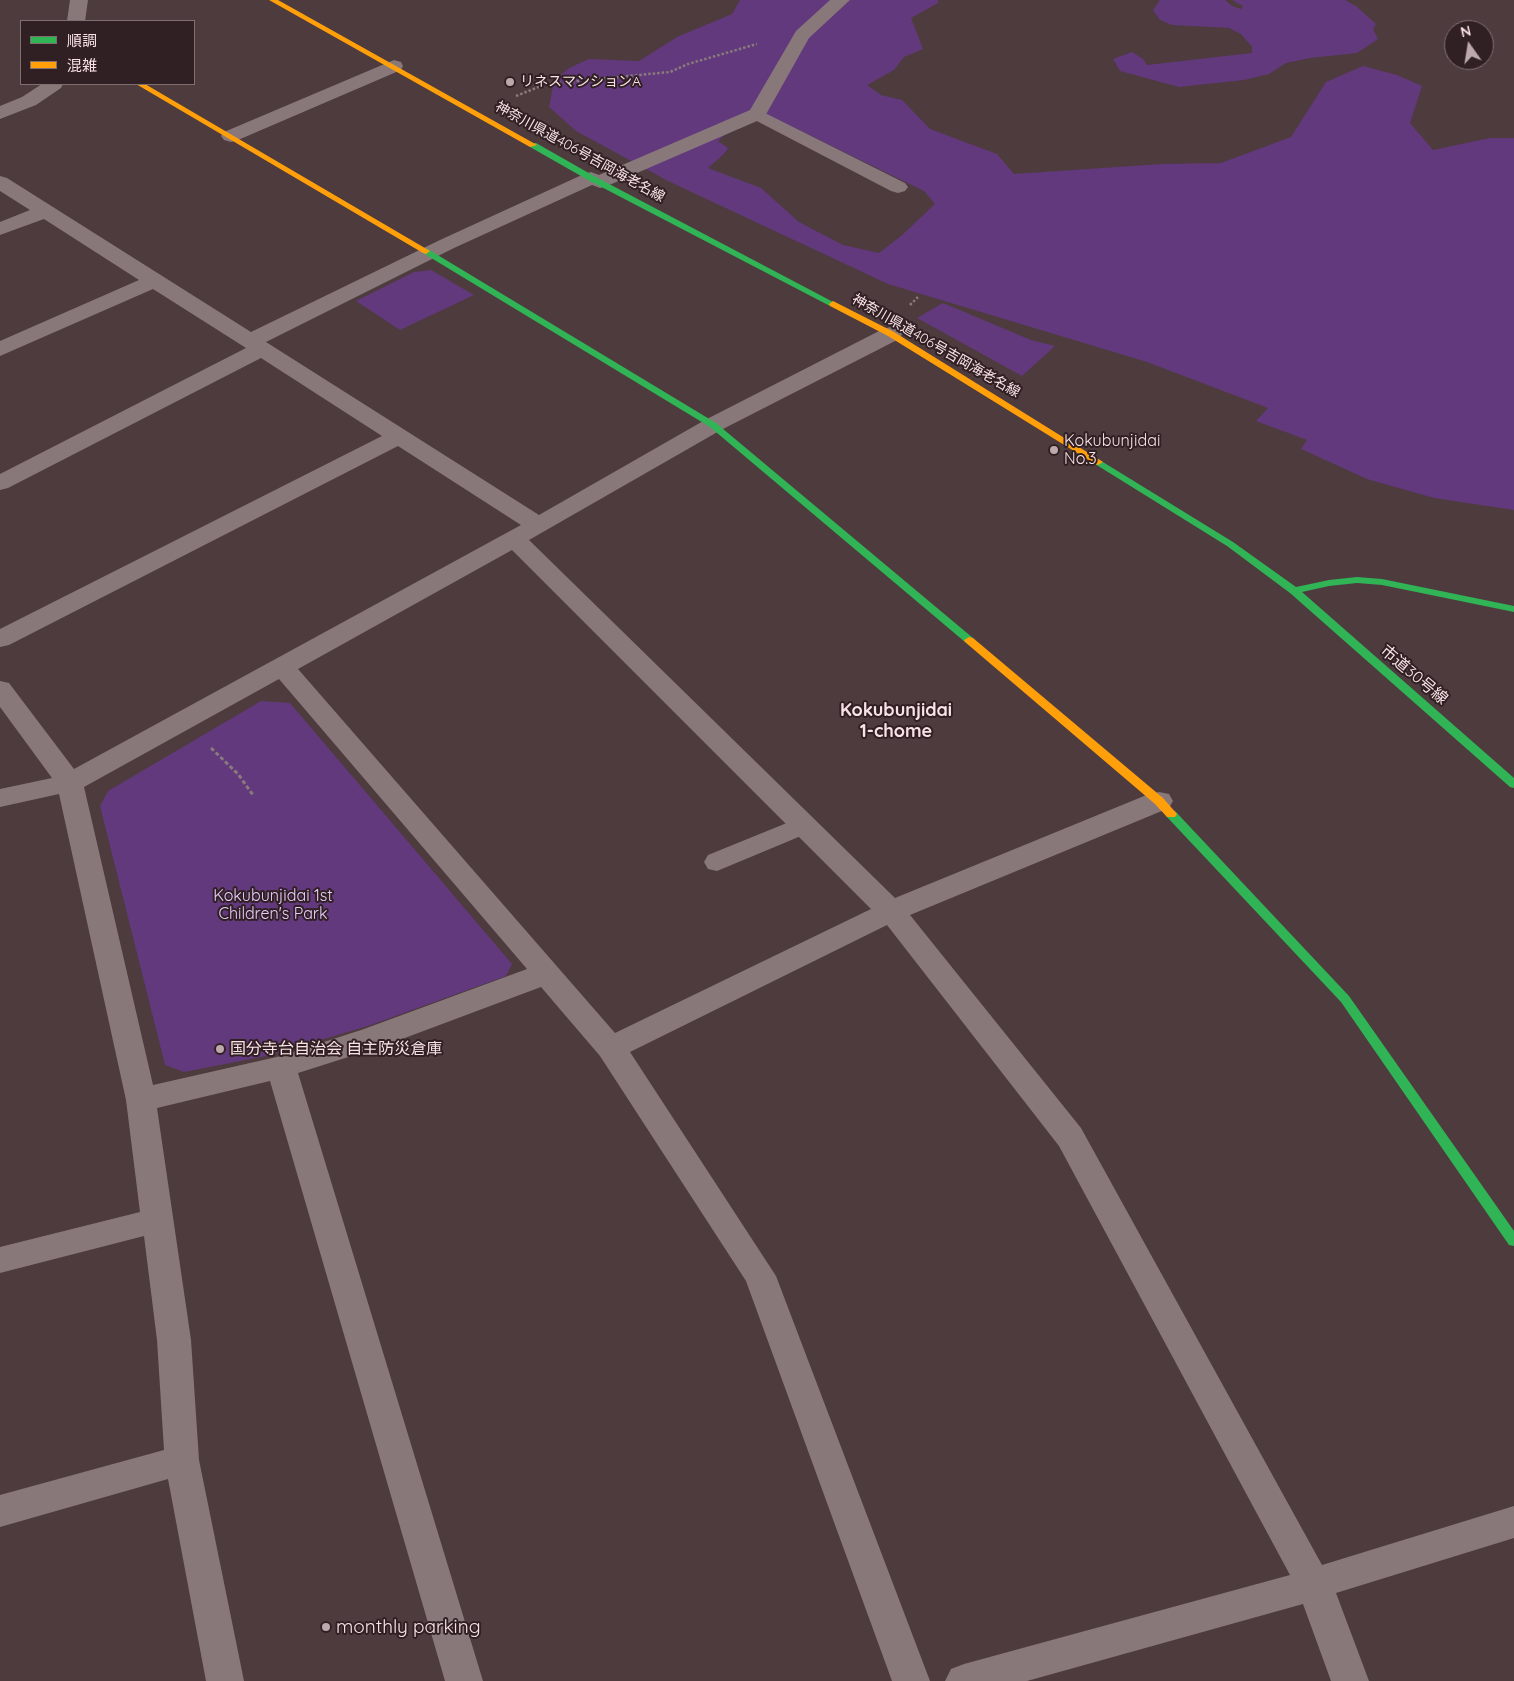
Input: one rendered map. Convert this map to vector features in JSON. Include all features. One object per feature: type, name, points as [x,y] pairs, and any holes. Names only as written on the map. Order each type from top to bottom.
[{"type":"street","points":[[76,20],[79,0]]},
{"type":"street","name":"神奈川県道406号吉岡海老名線","points":[[272,0],[394,66],[595,180],[891,334],[1230,544],[1294,592]]},
{"type":"street","points":[[0,483],[429,253],[595,180],[757,114],[802,35],[841,0]]},
{"type":"street","points":[[231,136],[394,66]]},
{"type":"street","points":[[0,113],[29,101],[53,85]]},
{"type":"street","points":[[142,85],[429,253],[713,425],[1159,801],[1345,998],[1514,1241]]},
{"type":"street","points":[[0,182],[538,525]]},
{"type":"street","points":[[0,229],[45,211]]},
{"type":"street","points":[[0,349],[155,280]]},
{"type":"street","points":[[0,798],[70,783],[283,668],[713,425],[891,334]]},
{"type":"street","points":[[0,639],[399,436]]},
{"type":"street","points":[[514,539],[891,911],[1070,1137],[1314,1584],[1350,1681]]},
{"type":"street","points":[[1294,592],[1329,583],[1357,580],[1382,582],[1514,609]]},
{"type":"street","name":"市道30号線","points":[[1294,592],[1514,784]]},
{"type":"street","points":[[283,668],[420,825],[545,974],[611,1048],[760,1276],[911,1681]]},
{"type":"street","points":[[0,689],[70,783],[141,1100],[174,1340],[182,1460],[225,1681]]},
{"type":"street","points":[[611,1048],[891,911],[1159,801]]},
{"type":"street","points":[[141,1100],[281,1067],[375,1037],[545,974]]},
{"type":"street","points":[[281,1067],[464,1681]]},
{"type":"street","points":[[0,1260],[158,1220]]},
{"type":"street","points":[[0,1512],[182,1460]]},
{"type":"street","points":[[964,1681],[1314,1584],[1514,1522]]},
{"type":"lane","points":[[757,114],[898,186]]},
{"type":"lane","points":[[718,862],[804,825]]},
{"type":"path","points":[[511,98],[546,84],[670,72],[688,64],[763,42],[802,35]]},
{"type":"path","points":[[209,745],[238,774],[253,795]]},
{"type":"green space","points":[[740,0],[938,0],[938,3],[911,18],[923,49],[904,57],[894,70],[867,85],[881,95],[902,100],[930,129],[997,154],[1014,174],[1162,164],[1221,163],[1291,137],[1326,82],[1363,66],[1397,75],[1422,86],[1410,123],[1433,150],[1490,138],[1514,138],[1514,510],[1434,498],[1367,479],[1301,449],[1307,440],[1256,421],[1268,408],[1147,362],[888,284],[668,181],[576,131],[549,107],[554,81],[569,68],[589,59],[639,61],[677,37],[732,14]],"holes":[[[763,118],[776,119],[924,191],[935,204],[901,236],[879,253],[843,245],[799,222],[761,188],[708,168],[728,148],[718,141],[728,132]]]},
{"type":"green space","points":[[1160,0],[1225,0],[1232,6],[1241,9],[1243,6],[1232,0],[1345,0],[1356,6],[1376,24],[1373,29],[1378,39],[1357,53],[1310,58],[1286,63],[1269,74],[1244,80],[1179,87],[1120,71],[1113,59],[1132,52],[1143,59],[1147,65],[1252,53],[1252,47],[1241,34],[1229,28],[1172,25],[1160,20],[1153,10]]},
{"type":"green space","points":[[431,270],[474,295],[400,330],[356,301],[414,272]]},
{"type":"green space","points":[[943,303],[1031,340],[1055,346],[1022,376],[917,318]]},
{"type":"green space","name":"Kokubunjidai 1st Children's Park","points":[[261,701],[290,703],[512,964],[506,976],[368,1026],[266,1056],[184,1072],[165,1065],[100,806],[108,791]]},
{"type":"traffic: fast","points":[[533,145],[591,178],[833,304]]},
{"type":"traffic: fast","points":[[426,251],[713,425],[969,640]]},
{"type":"traffic: fast","points":[[1098,462],[1230,544],[1294,591],[1514,784]]},
{"type":"traffic: fast","points":[[1294,591],[1329,583],[1357,580],[1382,582],[1514,609]]},
{"type":"traffic: fast","points":[[1171,814],[1345,999],[1514,1241]]},
{"type":"traffic: slow","points":[[273,0],[533,145]]},
{"type":"traffic: slow","points":[[142,85],[426,251]]},
{"type":"traffic: slow","points":[[833,304],[891,334],[1098,462]]},
{"type":"traffic: slow","points":[[969,640],[1159,801],[1171,814]]},
{"type":"place","name":"リネスマンションA","points":[[510,82]]},
{"type":"place","name":"Kokubunjidai No.3","points":[[1054,450]]},
{"type":"place","name":"国分寺台自治会 自主防災倉庫","points":[[220,1049]]},
{"type":"place","name":"monthly parking","points":[[326,1627]]},
{"type":"district","name":"Kokubunjidai 1-chome","points":[[896,721]]}]
